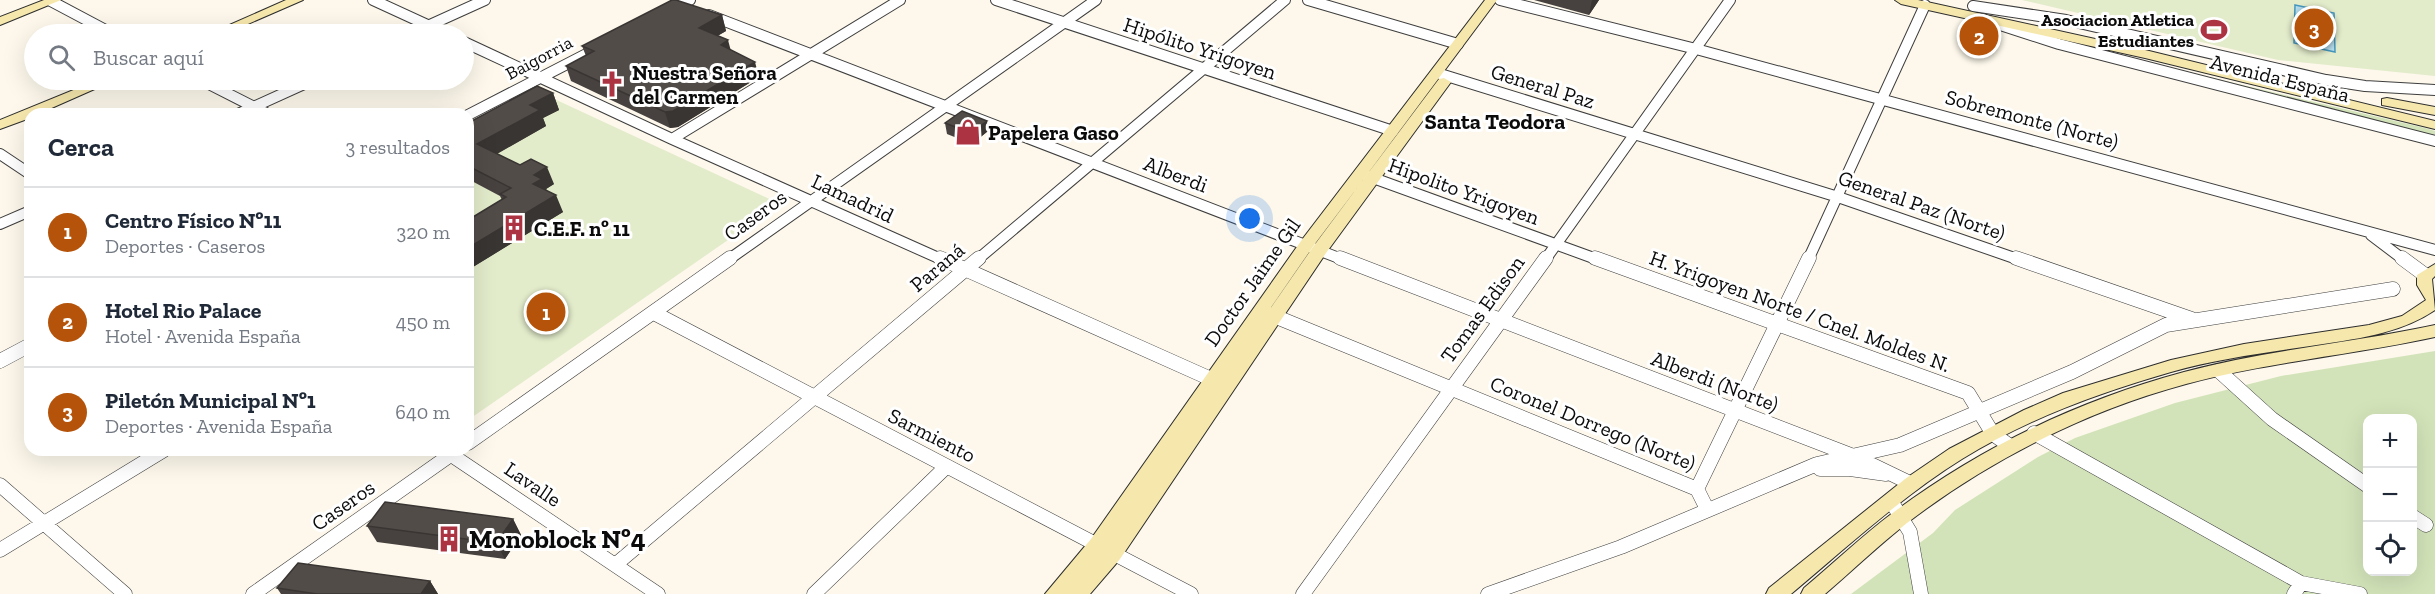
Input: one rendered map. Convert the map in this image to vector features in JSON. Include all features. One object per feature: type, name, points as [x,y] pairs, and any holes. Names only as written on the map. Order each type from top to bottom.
[{"type":"main road","points":[[0,21],[52,0]]},
{"type":"main road","points":[[239,24],[297,0]]},
{"type":"main road","name":"Doctor Jaime Gil","points":[[1367,175],[1393,131],[1443,74],[1458,44],[1491,0]]},
{"type":"main road","name":"Doctor Jaime Gil","points":[[1078,594],[1106,549],[1314,247],[1443,74],[1502,0]]},
{"type":"main road","name":"Avenida España","points":[[1901,0],[1974,11],[2435,111]]},
{"type":"main road","name":"Avenida España","points":[[1948,0],[1974,11],[2435,125]]},
{"type":"main road","points":[[41,108],[84,90]]},
{"type":"main road","points":[[0,125],[24,115]]},
{"type":"main road","name":"Doctor Jaime Gil","points":[[1220,383],[1274,316],[1314,247]]},
{"type":"main road","points":[[1811,594],[1896,509],[1905,480],[1993,434],[2068,398],[2136,376],[2244,350],[2369,331],[2408,320],[2435,301],[2426,289],[2430,272]]},
{"type":"main road","points":[[1776,594],[1896,509],[2034,433],[2084,411],[2140,392],[2219,371],[2318,352],[2385,343],[2435,332]]},
{"type":"main road","name":"Doctor Jaime Gil","points":[[1055,594],[1106,549]]},
{"type":"street","points":[[52,0],[96,24]]},
{"type":"street","points":[[373,0],[425,24]]},
{"type":"street","points":[[433,24],[485,0]]},
{"type":"street","points":[[669,0],[687,4]]},
{"type":"street","points":[[672,139],[900,0]]},
{"type":"street","name":"Hipólito Yrigoyen","points":[[996,0],[1393,131]]},
{"type":"street","name":"Caseros","points":[[474,438],[1096,0]]},
{"type":"street","name":"Paraná","points":[[615,565],[1285,0]]},
{"type":"street","points":[[1308,0],[1458,44]]},
{"type":"street","name":"Sobremonte (Norte)","points":[[1502,0],[1696,49],[2358,227],[2435,250]]},
{"type":"street","name":"Tomas Edison","points":[[1303,594],[1554,245],[1638,133],[1730,0]]},
{"type":"street","points":[[661,15],[687,4]]},
{"type":"street","points":[[1697,489],[1778,326],[1925,5]]},
{"type":"street","name":"Avenida España","points":[[1974,11],[2066,20],[2326,80],[2405,90],[2435,90]]},
{"type":"street","name":"Avenida España","points":[[1974,11],[2059,45],[2435,141]]},
{"type":"street","name":"Alberdi","points":[[702,13],[1314,247],[1500,321]]},
{"type":"street","name":"Baigorria","points":[[474,112],[610,41]]},
{"type":"street","name":"Lamadrid","points":[[474,47],[672,139],[1220,383]]},
{"type":"street","name":"General Paz","points":[[1443,74],[1638,133]]},
{"type":"street","points":[[222,90],[258,108]]},
{"type":"street","points":[[251,108],[291,90]]},
{"type":"street","name":"General Paz (Norte)","points":[[1638,133],[1838,197],[2193,319]]},
{"type":"street","points":[[0,153],[24,170]]},
{"type":"street","name":"Hipolito Yrigoyen","points":[[1367,175],[1554,245]]},
{"type":"street","points":[[0,225],[24,214]]},
{"type":"street","points":[[2358,227],[2430,272]]},
{"type":"street","name":"H. Yrigoyen Norte / Cnel. Moldes N.","points":[[1554,245],[1968,393],[1993,434],[2010,446]]},
{"type":"street","points":[[1488,594],[1621,547],[1817,464],[1856,457],[1900,445],[2072,372],[2166,325],[2392,289]]},
{"type":"street","name":"Sarmiento","points":[[654,313],[1191,594]]},
{"type":"street","name":"Coronel Dorrego (Norte)","points":[[1274,316],[1697,489],[1707,509]]},
{"type":"street","name":"Alberdi (Norte)","points":[[1500,321],[1856,457],[1905,480]]},
{"type":"street","points":[[0,361],[24,348]]},
{"type":"street","points":[[2219,371],[2272,419],[2363,483]]},
{"type":"street","points":[[2034,433],[2297,589],[2360,594]]},
{"type":"street","points":[[0,550],[154,456]]},
{"type":"street","name":"Caseros","points":[[253,594],[445,456]]},
{"type":"street","name":"Lavalle","points":[[457,456],[658,594]]},
{"type":"street","points":[[814,594],[946,467]]},
{"type":"street","points":[[1804,469],[1850,469],[1905,480]]},
{"type":"street","points":[[0,485],[124,594]]},
{"type":"street","points":[[1896,509],[1910,532],[1921,594]]},
{"type":"street","points":[[2417,519],[2426,525]]},
{"type":"green space","points":[[2022,0],[2435,0],[2435,76],[2278,60]]},
{"type":"green space","points":[[2065,43],[2425,128],[2435,131],[2435,136]]},
{"type":"green space","points":[[535,90],[780,204],[474,416],[474,122]]},
{"type":"green space","points":[[2435,351],[2435,594],[1851,594],[1933,533],[1955,510],[2038,457],[2075,438],[2175,403],[2281,376]]},
{"type":"water","points":[[2295,5],[2334,13],[2335,52],[2294,43]]},
{"type":"building","points":[[672,0],[722,15],[699,28],[728,40],[721,45],[755,62],[673,111],[665,112],[566,66],[594,51],[582,46]]},
{"type":"building","points":[[537,86],[553,93],[530,105],[540,110],[477,144],[520,165],[531,159],[547,167],[534,175],[542,179],[533,184],[556,195],[474,244],[474,216],[506,197],[500,194],[511,188],[474,169],[474,120]]},
{"type":"building","points":[[962,111],[987,121],[971,133],[945,123]]},
{"type":"building","points":[[385,502],[513,519],[496,543],[367,526]]},
{"type":"building","points":[[298,563],[430,581],[421,594],[317,594],[277,588]]},
{"type":"place","name":"Piletón Municipal Nº1","points":[[2314,28]]},
{"type":"place","name":"Asociacion Atletica Estudiantes","points":[[2214,30]]},
{"type":"place","name":"Hotel Rio Palace","points":[[1979,36]]},
{"type":"place","name":"Nuestra Señora del Carmen","points":[[612,84]]},
{"type":"place","name":"Papelera Gaso","points":[[968,132]]},
{"type":"place","name":"C.E.F. nº 11","points":[[514,228]]},
{"type":"place","name":"Centro Físico Nº11","points":[[546,312]]},
{"type":"place","name":"Monoblock Nº4","points":[[449,539]]},
{"type":"district","name":"Santa Teodora","points":[[1495,121]]}]
